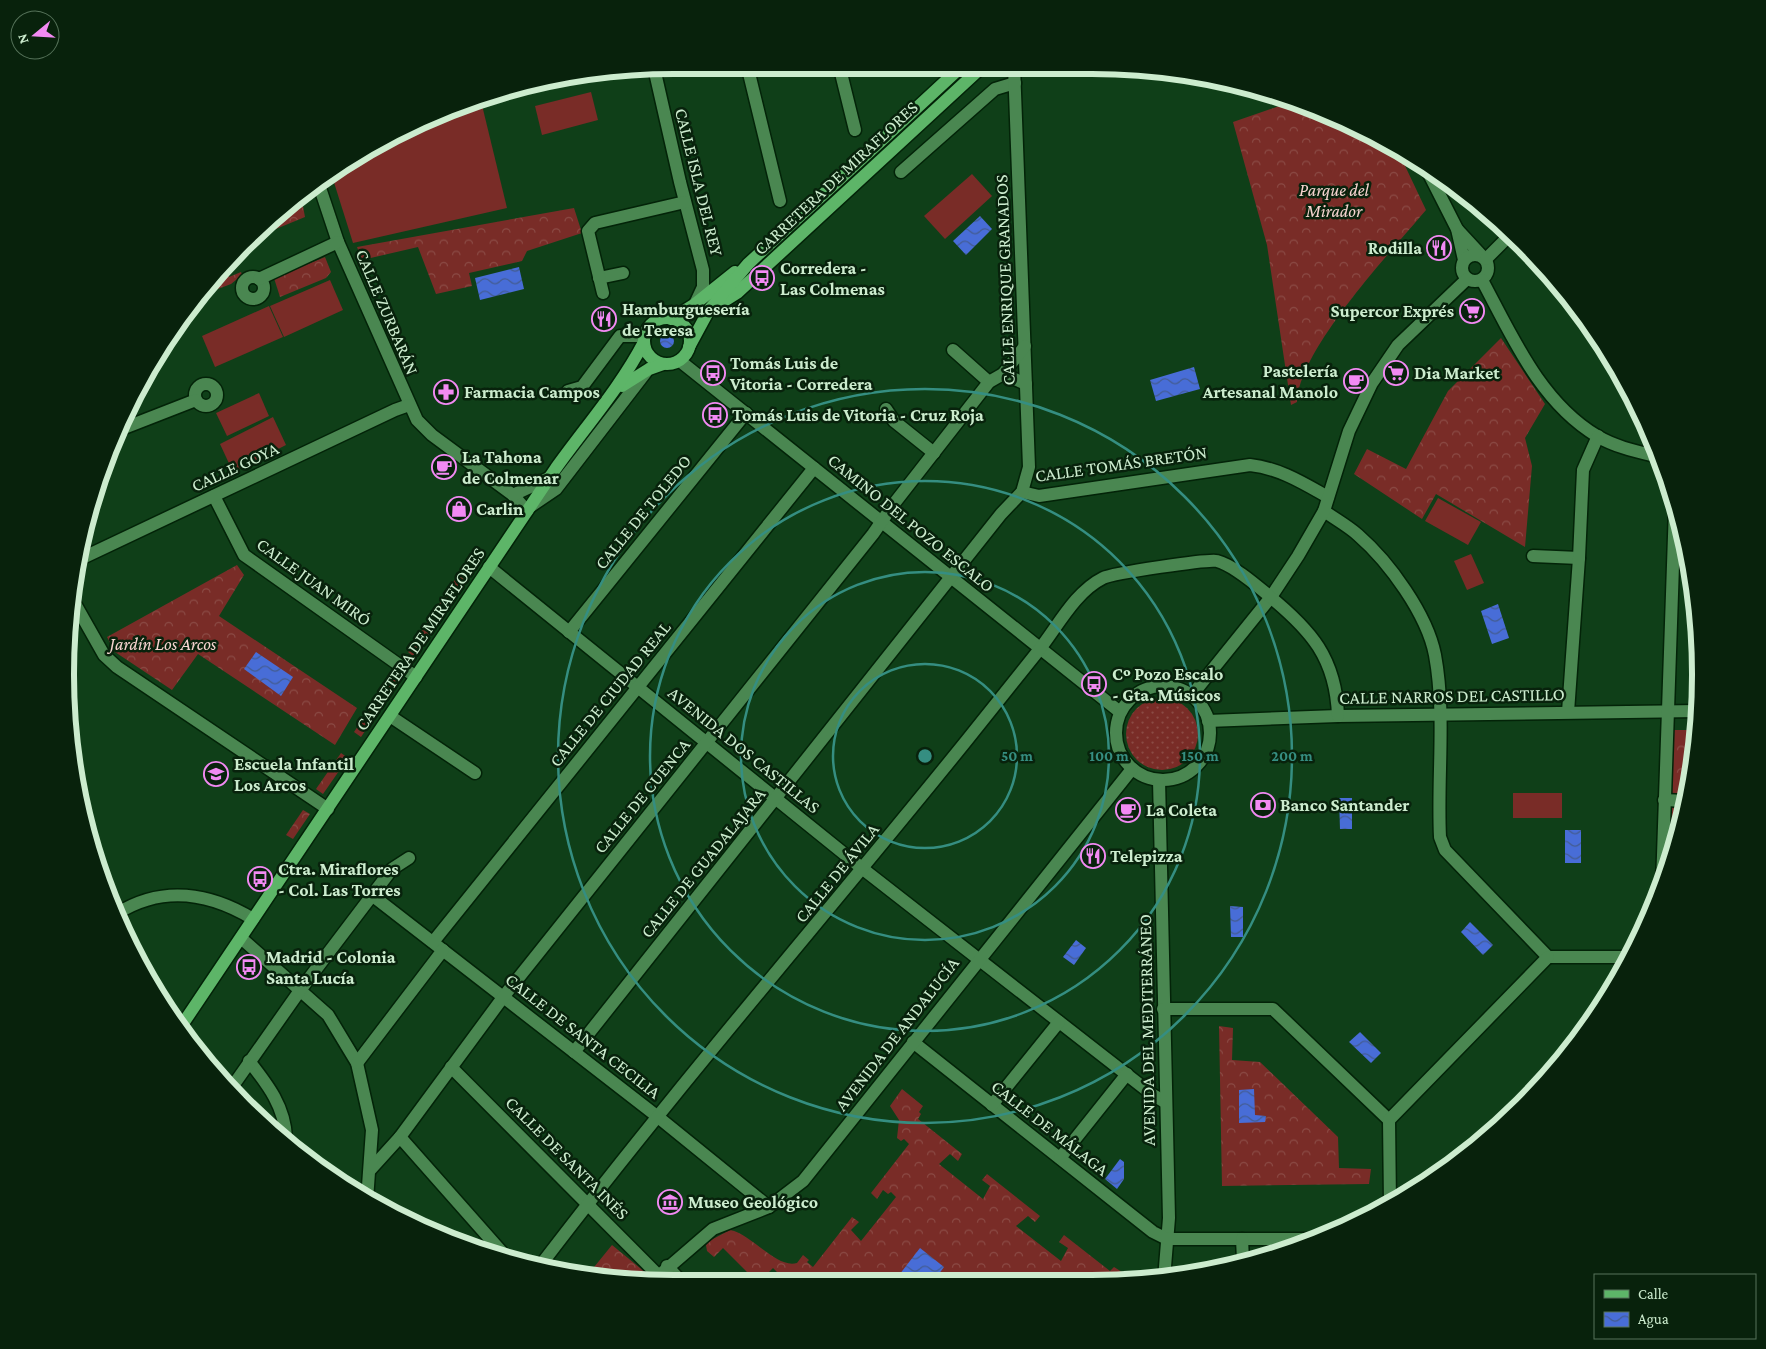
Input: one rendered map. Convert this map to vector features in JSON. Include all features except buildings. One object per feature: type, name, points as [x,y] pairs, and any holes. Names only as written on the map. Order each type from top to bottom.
[{"type":"main road","name":"CARRETERA DE MIRAFLORES","points":[[689,347],[709,310],[748,264],[953,74]]},
{"type":"main road","name":"CARRETERA DE MIRAFLORES","points":[[709,310],[737,293],[974,74]]},
{"type":"main road","name":"CARRETERA DE MIRAFLORES","points":[[671,319],[694,304],[725,278],[748,264]]},
{"type":"main road","points":[[671,319],[683,326],[690,339],[689,347],[680,361],[649,369],[616,389],[627,374],[647,330],[657,321],[671,319]]},
{"type":"main road","points":[[644,339],[648,354],[657,362],[663,364]]},
{"type":"main road","name":"CARRETERA DE MIRAFLORES","points":[[185,1022],[246,942],[253,919],[529,508],[594,415],[616,389]]},
{"type":"street","name":"CALLE ISLA DEL REY","points":[[655,74],[703,270],[703,287],[694,304]]},
{"type":"street","points":[[749,74],[780,201]]},
{"type":"street","points":[[841,74],[855,130]]},
{"type":"street","name":"CALLE ENRIQUE GRANADOS","points":[[1014,74],[1030,467],[1022,492]]},
{"type":"street","points":[[901,172],[995,89],[1014,83]]},
{"type":"street","points":[[1432,180],[1457,229],[1464,260],[1463,274],[1467,279],[1477,282],[1482,280],[1489,270],[1484,258],[1457,229]]},
{"type":"street","name":"CALLE ZURBARÁN","points":[[321,190],[338,242],[416,420],[432,435],[513,494],[529,508]]},
{"type":"street","points":[[603,293],[588,231],[591,225],[685,202]]},
{"type":"street","points":[[1484,258],[1505,239]]},
{"type":"street","points":[[259,279],[338,242]]},
{"type":"street","points":[[1464,260],[1472,255],[1484,258]]},
{"type":"street","points":[[599,278],[623,273]]},
{"type":"street","points":[[1192,696],[1271,597],[1324,511],[1349,431],[1372,384],[1398,345],[1467,279]]},
{"type":"street","points":[[1482,280],[1541,382],[1565,411],[1598,436],[1637,452],[1651,455]]},
{"type":"street","points":[[568,391],[582,387],[620,336],[644,339]]},
{"type":"street","points":[[953,350],[989,382],[1003,374],[1025,346]]},
{"type":"street","name":"CAMINO DEL POZO ESCALO","points":[[680,361],[1120,712]]},
{"type":"street","points":[[529,508],[556,489],[649,369]]},
{"type":"street","points":[[1003,374],[1026,384]]},
{"type":"street","name":"CALLE DE CUENCA","points":[[371,1169],[400,1137],[504,996],[882,522],[989,382]]},
{"type":"street","points":[[128,427],[196,400]]},
{"type":"street","name":"CALLE GOYA","points":[[85,557],[409,405]]},
{"type":"street","points":[[886,409],[894,421],[934,453]]},
{"type":"street","name":"CALLE DE TOLEDO","points":[[568,632],[746,413]]},
{"type":"street","points":[[1568,712],[1583,470],[1598,436]]},
{"type":"street","name":"CALLE TOMÁS BRETÓN","points":[[952,578],[1001,514],[1022,492],[1039,496],[1250,465],[1267,467],[1278,471],[1328,497]]},
{"type":"street","name":"CALLE DE CIUDAD REAL","points":[[357,1063],[438,946],[637,687],[814,468]]},
{"type":"street","points":[[513,494],[553,473]]},
{"type":"street","name":"CALLE JUAN MIRÓ","points":[[214,496],[244,556],[416,677]]},
{"type":"street","points":[[1324,511],[1358,534],[1388,565],[1420,615],[1434,653],[1441,714],[1440,837],[1445,850],[1548,957],[1621,958]]},
{"type":"street","points":[[1663,860],[1666,711],[1674,528]]},
{"type":"street","points":[[1533,556],[1579,558]]},
{"type":"street","name":"CALLE DE ÁVILA","points":[[544,1261],[658,1117],[864,869],[1085,589],[1106,576],[1216,561],[1250,580],[1308,631],[1320,647],[1329,664],[1337,694],[1338,716]]},
{"type":"street","name":"AVENIDA DOS CASTILLAS","points":[[489,567],[979,960],[1126,1074],[1166,1102]]},
{"type":"street","name":"CALLE DE GUADALAJARA","points":[[574,1052],[952,578]]},
{"type":"street","points":[[78,609],[104,655],[117,667],[328,809]]},
{"type":"street","points":[[1157,686],[1175,687],[1192,696],[1205,711],[1210,736],[1206,751],[1197,765],[1176,778],[1160,780],[1144,777],[1132,769],[1118,748],[1116,730],[1120,712],[1131,697],[1157,686]]},
{"type":"street","name":"CALLE NARROS DEL CASTILLO","points":[[1208,721],[1338,716],[1691,711]]},
{"type":"street","points":[[390,716],[475,774]]},
{"type":"street","name":"AVENIDA DE ANDALUCÍA","points":[[660,1273],[713,1228],[768,1207],[803,1181],[1132,769]]},
{"type":"street","name":"AVENIDA DEL MEDITERRÁNEO","points":[[1160,780],[1163,1009],[1169,1218],[1165,1271]]},
{"type":"street","points":[[1664,800],[1679,801]]},
{"type":"street","points":[[235,1083],[301,989],[392,869],[409,858]]},
{"type":"street","points":[[122,911],[156,898],[182,894],[204,898],[236,908],[253,919]]},
{"type":"street","name":"CALLE DE SANTA CECILIA","points":[[373,896],[658,1117],[768,1207]]},
{"type":"street","points":[[246,942],[328,1015],[357,1063],[372,1130],[368,1191]]},
{"type":"street","points":[[1390,1196],[1389,1120],[1548,957]]},
{"type":"street","points":[[1163,1009],[1273,1008],[1389,1120]]},
{"type":"street","points":[[992,1105],[1059,1022]]},
{"type":"street","name":"CALLE DE MÁLAGA","points":[[913,1042],[1153,1232],[1167,1239]]},
{"type":"street","points":[[250,1061],[273,1090],[286,1132]]},
{"type":"street","name":"CALLE DE SANTA INÉS","points":[[450,1067],[660,1273]]},
{"type":"street","points":[[1060,1158],[1126,1074]]},
{"type":"street","points":[[400,1137],[499,1249]]},
{"type":"street","points":[[1167,1239],[1296,1239]]},
{"type":"street","points":[[1242,1239],[1242,1256]]},
{"type":"green space","points":[[591,92],[598,120],[542,135],[535,106]]},
{"type":"green space","name":"Parque del Mirador","points":[[1282,105],[1321,119],[1403,161],[1426,210],[1370,275],[1329,329],[1313,356],[1302,380],[1297,402],[1291,405],[1267,245],[1233,122]]},
{"type":"green space","points":[[482,106],[507,208],[353,243],[333,180],[374,154],[409,136],[445,119]]},
{"type":"green space","points":[[972,174],[992,196],[945,239],[924,216]]},
{"type":"green space","points":[[302,203],[305,217],[269,232]]},
{"type":"green space","points":[[574,208],[582,233],[527,251],[522,261],[469,273],[472,286],[436,294],[418,247],[362,260],[357,247]]},
{"type":"green space","points":[[325,257],[331,272],[326,278],[280,297],[274,278]]},
{"type":"green space","points":[[241,272],[242,275],[231,284],[213,291],[228,273],[229,277]]},
{"type":"green space","points":[[330,280],[343,310],[284,337],[270,306]]},
{"type":"green space","points":[[269,306],[283,337],[215,367],[202,336]]},
{"type":"green space","points":[[1501,338],[1545,404],[1525,438],[1532,466],[1525,547],[1436,494],[1422,519],[1354,474],[1367,449],[1406,469],[1448,391]]},
{"type":"green space","points":[[259,393],[269,416],[227,436],[216,413]]},
{"type":"green space","points":[[273,417],[286,445],[233,472],[220,444]]},
{"type":"green space","points":[[1438,498],[1481,522],[1468,545],[1425,521]]},
{"type":"green space","points":[[1471,554],[1484,583],[1467,590],[1454,561]]},
{"type":"green space","name":"Jardín Los Arcos","points":[[237,565],[244,575],[219,616],[357,708],[335,745],[198,654],[172,690],[115,652],[107,637]]},
{"type":"green space","points":[[458,575],[465,580],[414,657],[408,652]]},
{"type":"green space","points":[[393,674],[400,679],[361,737],[354,732]]},
{"type":"green space","points":[[1169,698],[1188,708],[1196,720],[1198,734],[1196,748],[1188,760],[1176,768],[1155,770],[1136,760],[1128,748],[1126,727],[1136,708],[1148,700]]},
{"type":"green space","points":[[1671,730],[1689,730],[1681,792],[1671,833]]},
{"type":"green space","points":[[341,753],[348,758],[323,794],[316,789]]},
{"type":"green space","points":[[1513,793],[1562,793],[1562,818],[1513,818]]},
{"type":"green space","points":[[303,810],[310,814],[293,839],[286,835]]},
{"type":"green space","points":[[1219,1026],[1233,1028],[1232,1060],[1260,1062],[1338,1137],[1339,1168],[1371,1169],[1369,1184],[1222,1186]]},
{"type":"green space","points":[[902,1089],[923,1106],[919,1112],[921,1114],[918,1119],[962,1154],[958,1161],[950,1154],[939,1164],[983,1199],[990,1186],[982,1180],[987,1174],[1040,1216],[1035,1222],[1028,1216],[1016,1226],[1061,1261],[1068,1248],[1059,1242],[1064,1235],[1110,1271],[1114,1267],[1122,1272],[1129,1271],[1128,1274],[780,1275],[773,1268],[766,1275],[750,1275],[723,1248],[714,1257],[707,1251],[706,1245],[709,1241],[730,1230],[747,1238],[781,1261],[797,1263],[803,1255],[813,1267],[852,1217],[859,1222],[851,1230],[861,1241],[896,1197],[891,1192],[888,1194],[883,1190],[877,1199],[871,1193],[909,1144],[904,1139],[901,1141],[897,1138],[899,1120],[890,1106]]},
{"type":"green space","points":[[612,1245],[648,1274],[635,1274],[592,1269]]},
{"type":"water","points":[[980,216],[992,229],[966,255],[953,241]]},
{"type":"water","points":[[519,267],[524,289],[480,300],[475,278]]},
{"type":"water","points":[[664,334],[670,334],[674,341],[670,348],[664,348],[660,344],[660,338]]},
{"type":"water","points":[[1194,367],[1200,389],[1156,401],[1150,380]]},
{"type":"water","points":[[1498,604],[1509,638],[1492,644],[1481,611]]},
{"type":"water","points":[[256,652],[293,677],[281,696],[244,669]]},
{"type":"water","points":[[1339,798],[1352,798],[1352,829],[1340,829]]},
{"type":"water","points":[[1565,830],[1581,830],[1581,863],[1565,863]]},
{"type":"water","points":[[1230,906],[1243,907],[1243,937],[1231,937]]},
{"type":"water","points":[[1470,922],[1493,945],[1483,955],[1461,932]]},
{"type":"water","points":[[1076,940],[1086,948],[1074,965],[1063,957]]},
{"type":"water","points":[[1360,1032],[1381,1053],[1371,1063],[1349,1042]]},
{"type":"water","points":[[1254,1089],[1255,1115],[1266,1116],[1265,1122],[1239,1123],[1239,1090]]},
{"type":"water","points":[[1120,1159],[1124,1162],[1124,1179],[1117,1189],[1105,1179]]},
{"type":"water","points":[[920,1248],[944,1267],[938,1275],[899,1275]]},
{"type":"place","name":"Rodilla","points":[[1439,248]]},
{"type":"place","name":"Corredera - Las Colmenas","points":[[762,278]]},
{"type":"place","name":"Supercor Exprés","points":[[1472,311]]},
{"type":"place","name":"Hamburguesería de Teresa","points":[[604,319]]},
{"type":"place","name":"Tomás Luis de Vitoria - Corredera","points":[[713,373]]},
{"type":"place","name":"Dia Market","points":[[1396,373]]},
{"type":"place","name":"Pastelería Artesanal Manolo","points":[[1356,381]]},
{"type":"place","name":"Farmacia Campos","points":[[446,392]]},
{"type":"place","name":"Tomás Luis de Vitoria - Cruz Roja","points":[[715,415]]},
{"type":"place","name":"La Tahona de Colmenar","points":[[444,467]]},
{"type":"place","name":"Carlin","points":[[459,509]]},
{"type":"place","name":"Cº Pozo Escalo - Gta. Músicos","points":[[1094,684]]},
{"type":"place","name":"Escuela Infantil Los Arcos","points":[[216,774]]},
{"type":"place","name":"Banco Santander","points":[[1263,805]]},
{"type":"place","name":"La Coleta","points":[[1128,810]]},
{"type":"place","name":"Telepizza","points":[[1093,856]]},
{"type":"place","name":"Ctra. Miraflores - Col. Las Torres","points":[[260,879]]},
{"type":"place","name":"Madrid - Colonia Santa Lucía","points":[[249,967]]},
{"type":"place","name":"Museo Geológico","points":[[670,1202]]}]
